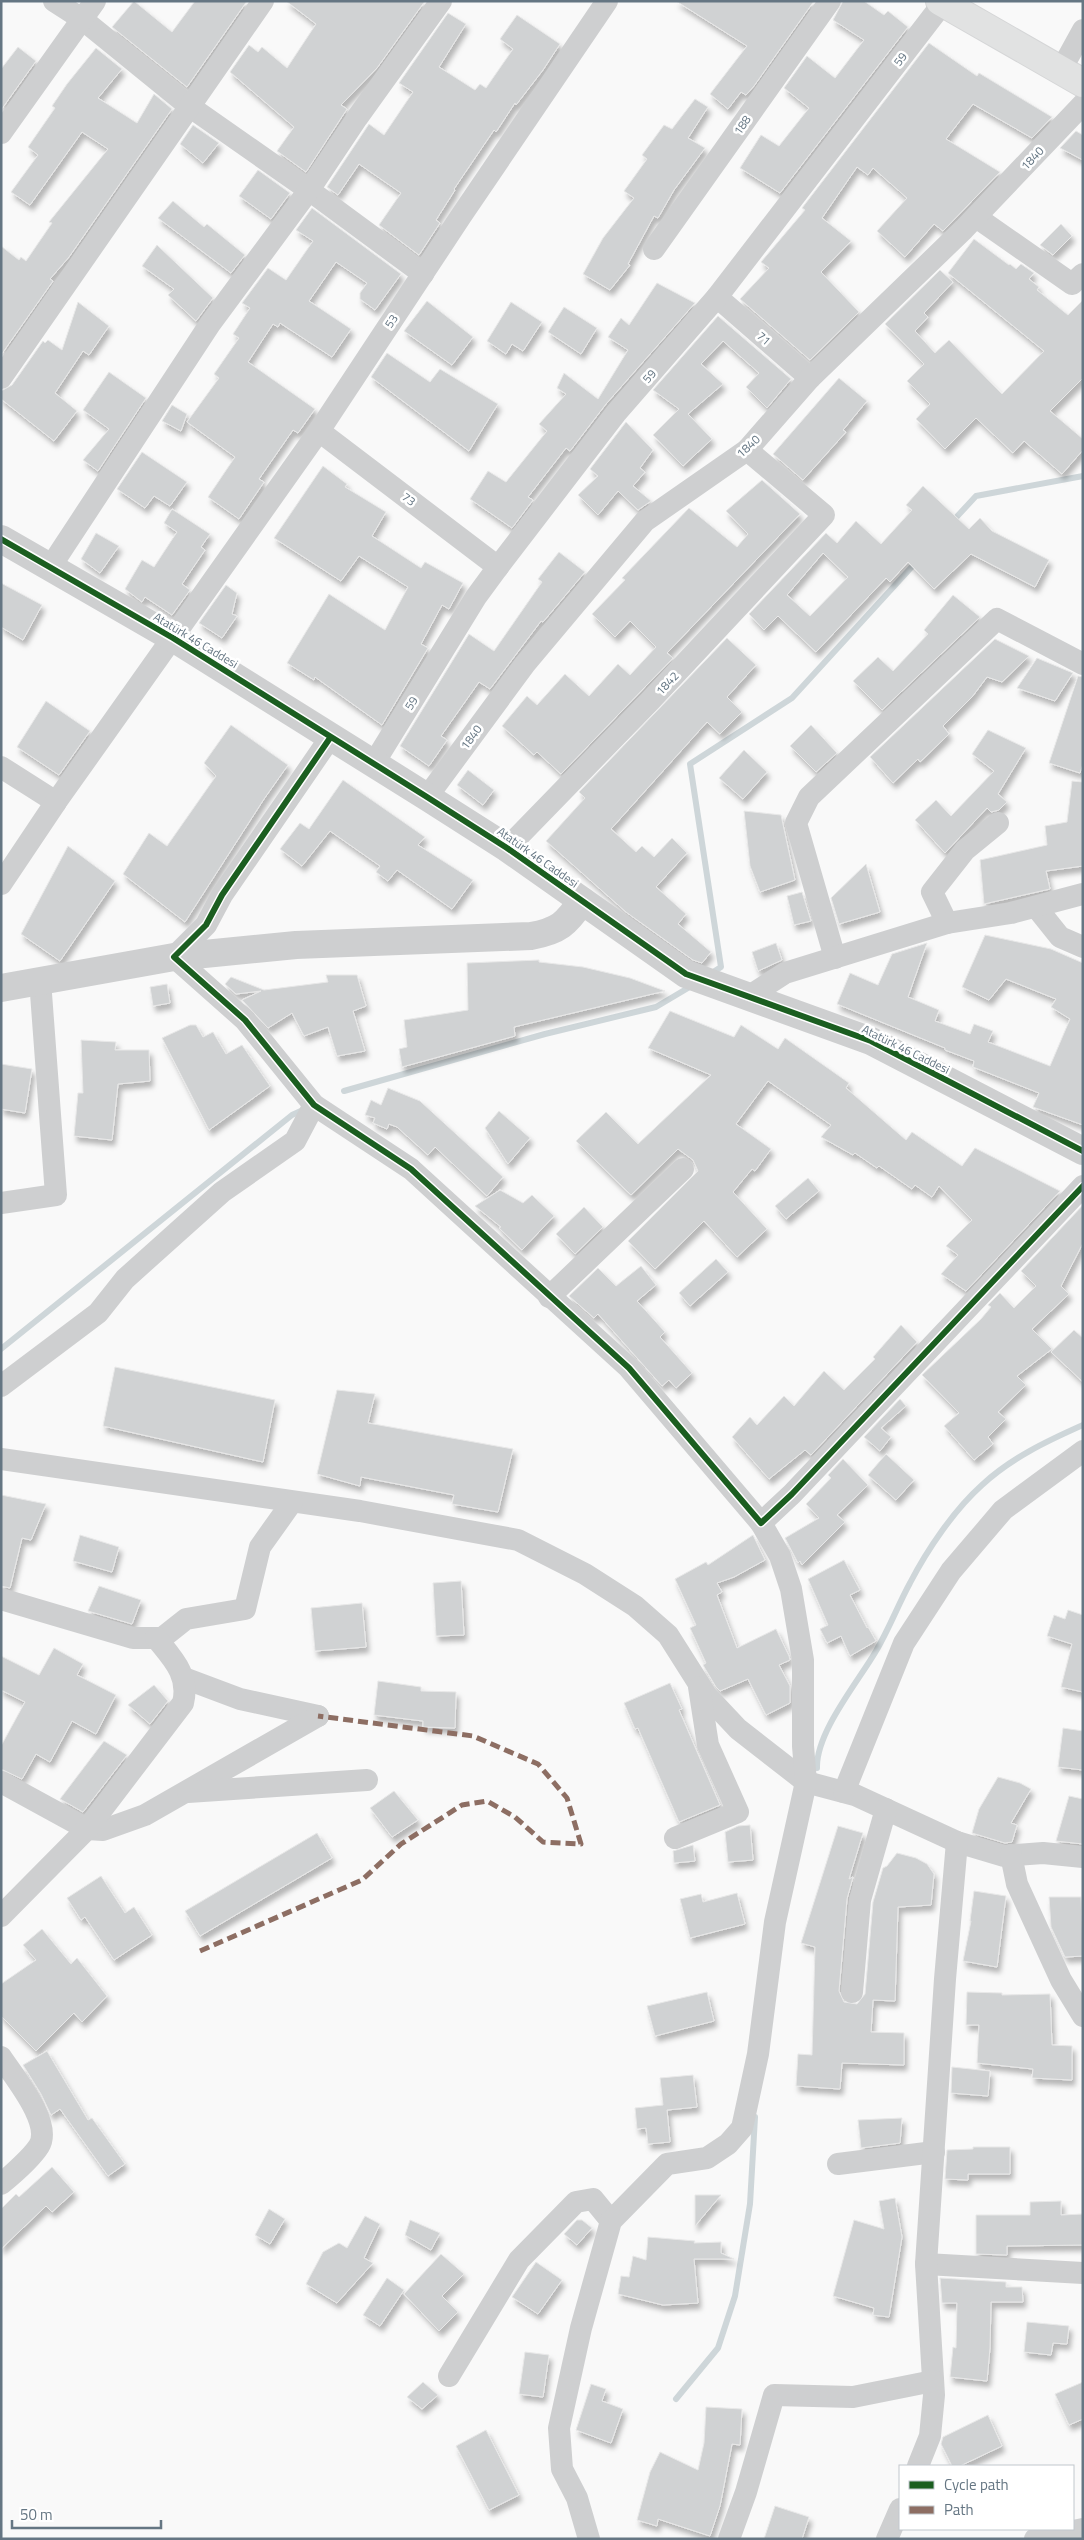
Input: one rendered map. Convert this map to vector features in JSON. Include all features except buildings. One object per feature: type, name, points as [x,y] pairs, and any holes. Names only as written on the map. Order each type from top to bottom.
[{"type":"main road","points":[[942,2],[1072,77]]},
{"type":"street","points":[[54,1],[89,10],[189,106],[309,190],[423,274]]},
{"type":"street","points":[[1,378],[263,1]]},
{"type":"street","points":[[51,566],[210,324],[309,190],[357,118],[441,1]]},
{"type":"street","name":"53","points":[[1,884],[56,802],[319,430],[607,1]]},
{"type":"street","name":"188","points":[[654,249],[830,1]]},
{"type":"street","name":"59","points":[[374,763],[476,597],[498,566],[616,413],[717,297],[942,2]]},
{"type":"street","points":[[1,133],[89,10]]},
{"type":"street","points":[[1072,77],[1083,30]]},
{"type":"street","name":"1840","points":[[427,796],[525,664],[645,521],[747,450],[810,378],[976,217],[1083,104]]},
{"type":"street","points":[[976,217],[1072,284],[1083,274]]},
{"type":"street","name":"71","points":[[717,297],[810,378]]},
{"type":"street","name":"73","points":[[319,430],[498,566]]},
{"type":"street","name":"1842","points":[[507,848],[649,702],[824,515],[747,450]]},
{"type":"street","name":"Atatürk 46 Caddesi","points":[[1,538],[173,638],[330,738],[427,796],[507,848],[700,980],[871,1042],[1083,1151]]},
{"type":"street","points":[[835,958],[796,823],[809,797],[996,619],[1083,664]]},
{"type":"street","points":[[174,957],[206,925],[222,895],[330,738]]},
{"type":"street","points":[[1,767],[56,802]]},
{"type":"street","points":[[947,924],[932,892],[965,850],[998,823]]},
{"type":"street","points":[[748,997],[785,973],[947,924],[1036,907],[1083,894]]},
{"type":"street","points":[[1,988],[174,957],[296,945],[531,936],[552,932],[568,921],[582,901]]},
{"type":"street","points":[[1036,907],[1060,936],[1083,947]]},
{"type":"street","points":[[174,957],[245,1020],[314,1104],[410,1169],[629,1368],[761,1523],[780,1556],[790,1589],[802,1651],[806,1782],[775,1922],[758,2054],[742,2128],[728,2144],[707,2158],[667,2164],[611,2221],[581,2328],[559,2428],[562,2469],[576,2498],[589,2539]]},
{"type":"street","points":[[1,1203],[56,1195],[40,980]]},
{"type":"street","points":[[1,1386],[98,1313],[125,1279],[222,1192],[295,1141],[314,1104]]},
{"type":"street","points":[[549,1297],[682,1169]]},
{"type":"street","points":[[761,1523],[792,1494],[1083,1186]]},
{"type":"street","points":[[844,1792],[904,1643],[951,1571],[1003,1510],[1083,1451]]},
{"type":"street","points":[[1,1459],[360,1511],[518,1540],[585,1574],[635,1606],[668,1635],[706,1695],[738,1729],[806,1782],[844,1792],[958,1842],[1004,1856],[1043,1853],[1083,1858]]},
{"type":"street","points":[[1,1599],[133,1638],[162,1638],[186,1619],[244,1608],[260,1547],[292,1502]]},
{"type":"street","points":[[1,1916],[87,1829],[183,1703],[186,1690],[184,1678],[176,1662],[156,1638]]},
{"type":"street","points":[[1,1782],[87,1829],[103,1830],[145,1815],[187,1792],[216,1772],[318,1716],[240,1699],[184,1678]]},
{"type":"street","points":[[675,1838],[738,1812],[708,1745],[698,1683]]},
{"type":"street","points":[[187,1792],[367,1780]]},
{"type":"street","points":[[852,1992],[860,1900],[886,1810]]},
{"type":"street","points":[[918,2465],[930,2436],[933,2381],[926,2264],[944,1980],[958,1842]]},
{"type":"street","points":[[1011,1855],[1017,1884],[1061,1980],[1083,2016]]},
{"type":"street","points":[[1,2057],[38,2114],[42,2126],[42,2137],[39,2146],[1,2184]]},
{"type":"street","points":[[838,2164],[934,2152]]},
{"type":"street","points":[[449,2376],[519,2260],[576,2202],[593,2199],[611,2221]]},
{"type":"street","points":[[926,2264],[1083,2273]]},
{"type":"street","points":[[729,2539],[746,2492],[774,2395],[853,2397],[933,2381]]},
{"type":"street","points":[[887,2539],[899,2511]]},
{"type":"street","points":[[1035,2539],[1083,2528]]},
{"type":"waterway","points":[[951,523],[976,496],[1083,476]]},
{"type":"waterway","points":[[710,974],[721,967],[690,764],[792,698],[918,560]]},
{"type":"waterway","points":[[344,1091],[545,1034],[656,1007],[693,985]]},
{"type":"waterway","points":[[1,1349],[292,1115],[303,1110]]},
{"type":"waterway","points":[[817,1768],[823,1739],[830,1723],[876,1651],[924,1557],[951,1518],[982,1485],[1005,1466],[1043,1444],[1083,1425]]},
{"type":"waterway","points":[[676,2399],[718,2348],[735,2296],[750,2204],[755,2117]]},
{"type":"marked path","points":[[200,1951],[362,1880],[401,1844],[462,1805],[487,1801],[515,1817],[543,1842],[581,1844],[567,1798],[538,1764],[473,1736],[318,1716]]},
{"type":"cycle path","points":[[1,539],[173,638],[427,797],[507,848],[686,974],[871,1041],[1083,1151]]},
{"type":"cycle path","points":[[330,738],[222,895],[206,925],[174,957],[245,1020],[314,1105],[411,1169],[629,1368],[761,1523],[792,1494],[1083,1186]]}]
